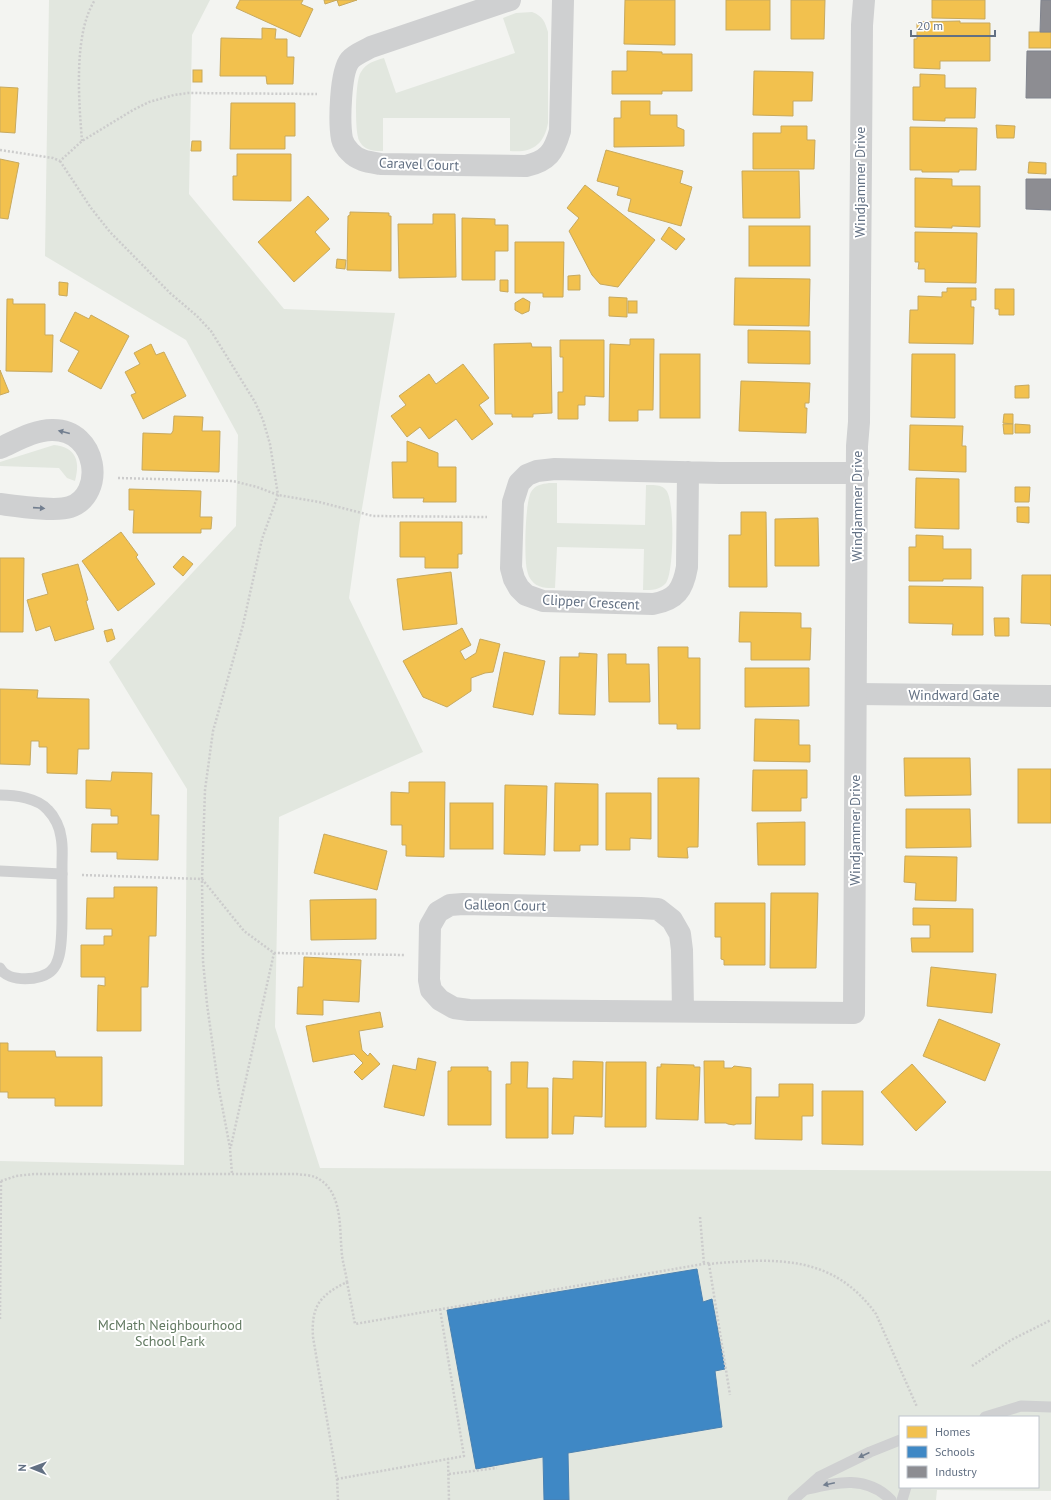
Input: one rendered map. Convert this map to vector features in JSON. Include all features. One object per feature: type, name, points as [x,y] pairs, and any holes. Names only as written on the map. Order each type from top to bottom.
[{"type":"street","name":"Caravel Court","points":[[510,0],[371,47],[357,54],[350,60],[345,69],[342,81],[341,129],[343,141],[349,152],[357,158],[367,162],[381,164],[526,166],[537,163],[545,158],[556,146],[560,130],[563,0]]},
{"type":"street","name":"Windjammer Drive","points":[[854,1012],[862,25],[864,0]]},
{"type":"street","points":[[0,448],[44,431],[57,430],[77,437],[87,449],[91,457],[93,467],[91,485],[86,495],[78,503],[70,507],[51,508],[0,504]]},
{"type":"street","name":"Clipper Crescent","points":[[688,472],[688,550],[685,578],[681,588],[674,597],[665,602],[645,604],[543,601],[526,595],[519,588],[511,568],[512,502],[519,483],[527,475],[537,471],[858,473]]},
{"type":"street","name":"Windward Gate","points":[[857,694],[1051,696]]},
{"type":"street","name":"Galleon Court","points":[[683,1011],[682,950],[680,934],[672,920],[658,909],[471,904],[450,905],[438,912],[430,926],[429,980],[431,990],[440,1000],[454,1008],[469,1010],[854,1012]]},
{"type":"lane","points":[[0,795],[10,795],[35,801],[48,809],[56,820],[61,837],[62,874],[62,931],[59,956],[52,970],[37,977],[25,979],[14,978],[3,973],[0,968]]},
{"type":"lane","points":[[0,871],[62,874]]},
{"type":"lane","points":[[988,1416],[1021,1406],[1051,1407]]},
{"type":"lane","points":[[793,1500],[819,1477],[870,1452],[899,1440]]},
{"type":"lane","points":[[804,1489],[838,1482],[859,1483],[871,1486],[891,1500]]},
{"type":"lane","points":[[902,1500],[906,1488]]},
{"type":"path","points":[[82,141],[79,102],[80,57],[84,30],[90,7],[95,0]]},
{"type":"path","points":[[60,161],[82,141],[105,126],[149,102],[174,95],[188,93],[342,94]]},
{"type":"path","points":[[0,150],[53,158],[60,161],[90,208],[110,232],[170,293],[197,316],[211,331],[255,402],[263,420],[270,444],[278,495],[262,538],[243,625],[213,731],[205,790],[202,879],[203,961],[207,1004],[218,1084],[230,1148],[232,1174]]},
{"type":"path","points":[[92,478],[234,481],[257,487],[278,495],[319,502],[373,516],[512,518]]},
{"type":"path","points":[[62,874],[202,879],[244,930],[274,953],[429,956]]},
{"type":"path","points":[[230,1148],[274,953]]},
{"type":"path","points":[[0,1319],[1,1181],[16,1176],[34,1174],[307,1175],[315,1177],[327,1186],[334,1197],[340,1216],[342,1255],[355,1324],[704,1264],[743,1261],[801,1264],[821,1269],[848,1284],[868,1303],[876,1314],[885,1332],[917,1407]]},
{"type":"path","points":[[700,1217],[704,1264]]},
{"type":"path","points":[[709,1264],[730,1395]]},
{"type":"path","points":[[338,1500],[312,1326],[315,1313],[326,1294],[332,1289],[348,1282]]},
{"type":"path","points":[[336,1479],[464,1456],[440,1309]]},
{"type":"path","points":[[972,1366],[1011,1340],[1051,1320]]},
{"type":"path","points":[[448,1459],[449,1500]]},
{"type":"path","points":[[449,1474],[497,1468]]},
{"type":"green space","name":"McMath Neighbourhood School Park","points":[[49,0],[210,0],[192,35],[189,194],[284,309],[395,313],[359,526],[349,598],[423,752],[279,817],[275,1027],[320,1168],[1051,1171],[1051,1491],[937,1490],[936,1500],[0,1500],[0,1161],[184,1165],[187,789],[109,662],[236,526],[238,435],[186,340],[45,256]]},
{"type":"green space","points":[[532,12],[539,15],[543,20],[548,32],[548,123],[543,137],[536,146],[525,151],[510,151],[510,118],[383,118],[383,151],[369,150],[362,145],[358,139],[357,132],[357,93],[359,77],[363,69],[368,64],[384,58],[396,93],[515,53],[503,18],[516,13]]},
{"type":"green space","points":[[54,445],[67,449],[75,456],[77,461],[77,474],[75,481],[67,478],[59,468],[0,466],[0,462]]},
{"type":"green space","points":[[557,483],[557,523],[645,525],[646,485],[657,485],[664,488],[669,496],[672,521],[671,565],[666,583],[653,590],[643,590],[644,549],[557,547],[555,588],[542,587],[534,583],[529,576],[526,564],[527,507],[531,492],[539,485]]},
{"type":"building: Homes","points":[[240,0],[303,0],[301,4],[313,9],[300,37],[236,8]]},
{"type":"building: Homes","points":[[324,0],[337,0],[325,4]]},
{"type":"building: Homes","points":[[337,0],[357,0],[339,6]]},
{"type":"building: Homes","points":[[625,0],[675,0],[675,45],[624,44]]},
{"type":"building: Homes","points":[[726,0],[770,0],[770,30],[726,30]]},
{"type":"building: Homes","points":[[791,0],[825,0],[824,39],[791,39]]},
{"type":"building: Homes","points":[[932,0],[985,0],[985,19],[932,18]]},
{"type":"building: Homes","points":[[960,21],[960,23],[990,23],[990,61],[940,61],[940,69],[914,68],[914,39],[917,39],[917,22]]},
{"type":"building: Homes","points":[[262,28],[276,29],[275,39],[287,39],[287,57],[294,57],[293,84],[267,84],[266,76],[220,76],[221,38],[262,39]]},
{"type":"building: Homes","points":[[1029,32],[1051,32],[1051,48],[1029,48]]},
{"type":"building: Homes","points":[[627,51],[662,52],[662,54],[692,54],[692,91],[662,91],[662,94],[612,94],[612,71],[627,71]]},
{"type":"building: Homes","points":[[193,70],[202,70],[202,82],[193,82]]},
{"type":"building: Homes","points":[[754,71],[813,72],[812,101],[793,101],[793,116],[753,115]]},
{"type":"building: Homes","points":[[920,74],[945,75],[945,88],[976,88],[975,118],[945,118],[945,121],[913,120],[913,87],[920,87]]},
{"type":"building: Homes","points":[[0,87],[18,88],[15,133],[0,132]]},
{"type":"building: Homes","points":[[621,101],[650,101],[650,115],[677,115],[677,127],[684,130],[684,146],[614,147],[614,118],[621,118]]},
{"type":"building: Homes","points":[[231,103],[295,103],[295,136],[285,136],[285,149],[230,149]]},
{"type":"building: Homes","points":[[996,125],[1015,126],[1014,138],[997,138]]},
{"type":"building: Homes","points":[[781,126],[807,126],[807,140],[815,140],[814,169],[753,169],[753,133],[781,133]]},
{"type":"building: Homes","points":[[910,127],[977,128],[976,170],[959,170],[959,172],[922,172],[922,170],[910,170]]},
{"type":"building: Homes","points":[[192,141],[201,141],[201,151],[191,151]]},
{"type":"building: Homes","points":[[606,150],[683,171],[680,183],[692,187],[681,226],[628,211],[631,199],[617,195],[619,187],[597,181]]},
{"type":"building: Homes","points":[[237,154],[291,154],[291,201],[233,200],[233,176],[237,176]]},
{"type":"building: Homes","points":[[0,159],[19,163],[8,219],[0,218]]},
{"type":"building: Homes","points":[[1029,162],[1046,163],[1046,174],[1028,173]]},
{"type":"building: Homes","points":[[742,171],[799,171],[800,218],[743,218]]},
{"type":"building: Homes","points":[[915,178],[952,179],[952,186],[980,186],[980,227],[915,227]]},
{"type":"building: Homes","points":[[585,185],[655,240],[618,287],[600,284],[592,275],[569,231],[579,218],[567,208]]},
{"type":"building: Homes","points":[[308,196],[329,219],[315,232],[330,249],[294,282],[258,242]]},
{"type":"building: Homes","points":[[350,212],[389,213],[389,216],[391,216],[391,271],[347,270],[348,216],[350,215]]},
{"type":"building: Homes","points":[[433,214],[455,214],[456,277],[399,278],[398,224],[433,224]]},
{"type":"building: Homes","points":[[462,218],[495,219],[495,225],[508,225],[508,251],[495,251],[495,280],[462,280]]},
{"type":"building: Homes","points":[[749,226],[810,226],[810,266],[749,266]]},
{"type":"building: Homes","points":[[669,227],[685,239],[676,250],[661,239]]},
{"type":"building: Homes","points":[[915,232],[977,233],[976,283],[925,282],[925,269],[918,269],[919,262],[915,262]]},
{"type":"building: Homes","points":[[515,242],[564,242],[563,297],[543,297],[543,293],[515,293]]},
{"type":"building: Homes","points":[[337,259],[346,260],[345,269],[336,268]]},
{"type":"building: Homes","points":[[580,275],[580,290],[568,290],[568,276]]},
{"type":"building: Homes","points":[[735,278],[810,279],[809,326],[734,325]]},
{"type":"building: Homes","points":[[500,280],[508,280],[508,292],[500,291]]},
{"type":"building: Homes","points":[[59,282],[68,283],[67,296],[59,295]]},
{"type":"building: Homes","points":[[947,288],[976,288],[976,300],[971,300],[971,307],[974,307],[973,344],[909,343],[910,310],[918,310],[918,296],[942,297],[942,292],[947,292]]},
{"type":"building: Homes","points":[[995,289],[1014,289],[1014,315],[999,315],[999,309],[995,309]]},
{"type":"building: Homes","points":[[609,297],[627,298],[627,317],[609,316]]},
{"type":"building: Homes","points":[[523,298],[530,302],[529,311],[522,314],[515,310],[515,303]]},
{"type":"building: Homes","points":[[7,299],[13,299],[13,304],[45,304],[45,335],[53,335],[52,372],[6,371]]},
{"type":"building: Homes","points":[[628,301],[637,301],[637,313],[628,313]]},
{"type":"building: Homes","points":[[75,312],[89,319],[91,315],[129,336],[101,389],[68,371],[79,351],[60,341]]},
{"type":"building: Homes","points":[[748,330],[810,331],[810,364],[748,363]]},
{"type":"building: Homes","points":[[630,339],[654,339],[653,410],[638,410],[638,421],[609,421],[610,344],[630,345]]},
{"type":"building: Homes","points":[[560,340],[604,340],[604,397],[585,396],[585,405],[578,405],[578,419],[558,419],[558,392],[563,392],[563,357],[560,357]]},
{"type":"building: Homes","points":[[531,343],[532,347],[551,347],[552,413],[533,414],[533,417],[512,417],[512,414],[495,414],[494,344]]},
{"type":"building: Homes","points":[[151,344],[156,355],[164,352],[186,396],[143,419],[131,395],[136,393],[125,372],[140,364],[134,353]]},
{"type":"building: Homes","points":[[660,354],[700,354],[700,418],[660,418]]},
{"type":"building: Homes","points":[[912,354],[955,354],[955,418],[911,417]]},
{"type":"building: Homes","points":[[463,364],[489,398],[479,405],[493,424],[472,440],[456,419],[429,439],[420,427],[407,437],[391,416],[406,405],[399,396],[429,374],[436,384]]},
{"type":"building: Homes","points":[[0,370],[9,392],[0,395]]},
{"type":"building: Homes","points":[[741,381],[810,383],[809,403],[805,403],[805,408],[807,408],[806,433],[739,431]]},
{"type":"building: Homes","points":[[1029,385],[1029,398],[1015,398],[1015,386]]},
{"type":"building: Homes","points":[[1004,414],[1013,414],[1013,424],[1003,423]]},
{"type":"building: Homes","points":[[174,416],[203,417],[202,431],[220,431],[219,472],[142,470],[143,433],[171,434],[173,431]]},
{"type":"building: Homes","points":[[1003,424],[1013,424],[1013,434],[1004,434]]},
{"type":"building: Homes","points":[[1015,424],[1030,425],[1030,433],[1015,433]]},
{"type":"building: Homes","points":[[910,425],[963,426],[962,446],[966,446],[966,472],[909,470]]},
{"type":"building: Homes","points":[[407,441],[438,453],[438,467],[456,467],[456,502],[423,502],[424,498],[393,498],[392,462],[407,462]]},
{"type":"building: Homes","points":[[916,478],[959,479],[959,529],[915,528]]},
{"type":"building: Homes","points":[[1015,487],[1030,487],[1029,502],[1015,502]]},
{"type":"building: Homes","points":[[129,489],[201,491],[200,517],[212,517],[211,529],[201,529],[201,533],[133,533],[134,510],[129,510]]},
{"type":"building: Homes","points":[[1017,507],[1029,507],[1029,523],[1017,522]]},
{"type":"building: Homes","points":[[741,512],[766,512],[767,587],[729,587],[729,535],[741,535]]},
{"type":"building: Homes","points":[[818,518],[819,566],[775,566],[775,519]]},
{"type":"building: Homes","points":[[400,522],[462,522],[462,554],[458,554],[458,568],[425,568],[425,557],[400,557]]},
{"type":"building: Homes","points":[[121,532],[138,555],[136,557],[155,584],[118,611],[82,561]]},
{"type":"building: Homes","points":[[916,535],[943,536],[943,549],[971,549],[971,579],[909,581],[909,547],[916,547]]},
{"type":"building: Homes","points":[[183,556],[193,564],[183,576],[173,567]]},
{"type":"building: Homes","points":[[0,558],[24,558],[23,632],[0,632]]},
{"type":"building: Homes","points":[[78,564],[94,629],[55,641],[50,626],[36,631],[27,600],[48,594],[42,574]]},
{"type":"building: Homes","points":[[451,572],[457,624],[403,630],[397,579]]},
{"type":"building: Homes","points":[[1022,575],[1051,575],[1051,626],[1050,624],[1021,623]]},
{"type":"building: Homes","points":[[909,586],[983,587],[983,635],[952,635],[953,624],[909,623]]},
{"type":"building: Homes","points":[[740,612],[801,613],[801,628],[811,628],[810,660],[751,660],[751,642],[739,642]]},
{"type":"building: Homes","points":[[994,618],[1009,618],[1009,636],[995,636]]},
{"type":"building: Homes","points":[[462,628],[471,645],[460,651],[465,660],[476,653],[480,639],[500,644],[493,672],[471,678],[471,691],[447,707],[423,697],[403,661]]},
{"type":"building: Homes","points":[[112,629],[115,639],[107,642],[104,631]]},
{"type":"building: Homes","points":[[658,647],[688,647],[688,658],[700,658],[700,729],[677,729],[677,724],[659,724]]},
{"type":"building: Homes","points":[[504,652],[545,661],[533,715],[493,707]]},
{"type":"building: Homes","points":[[579,653],[597,654],[595,715],[559,714],[560,657],[579,657]]},
{"type":"building: Homes","points":[[608,654],[626,654],[626,664],[649,664],[650,702],[609,702]]},
{"type":"building: Homes","points":[[745,668],[809,668],[809,706],[745,707]]},
{"type":"building: Homes","points":[[0,689],[38,690],[37,698],[89,699],[89,749],[78,749],[77,774],[47,773],[47,747],[39,747],[39,741],[31,741],[30,765],[0,764]]},
{"type":"building: Homes","points":[[755,719],[799,720],[799,745],[810,745],[810,762],[754,761]]},
{"type":"building: Homes","points":[[904,758],[970,758],[971,795],[905,796]]},
{"type":"building: Homes","points":[[1018,769],[1051,769],[1051,823],[1018,823]]},
{"type":"building: Homes","points":[[753,770],[807,770],[807,798],[801,798],[801,811],[752,811]]},
{"type":"building: Homes","points":[[112,772],[152,773],[151,815],[159,815],[158,860],[117,859],[117,852],[91,852],[92,824],[118,824],[118,816],[111,816],[111,809],[86,808],[86,780],[111,781]]},
{"type":"building: Homes","points":[[658,778],[699,778],[698,847],[687,848],[688,858],[658,857]]},
{"type":"building: Homes","points":[[409,782],[445,782],[444,857],[406,856],[406,845],[402,845],[402,825],[391,825],[391,792],[409,793]]},
{"type":"building: Homes","points":[[555,783],[598,784],[598,845],[580,845],[580,851],[554,851]]},
{"type":"building: Homes","points":[[505,785],[547,786],[545,855],[504,854]]},
{"type":"building: Homes","points":[[606,793],[651,793],[651,839],[630,838],[630,850],[606,850]]},
{"type":"building: Homes","points":[[450,803],[493,803],[493,849],[450,849]]},
{"type":"building: Homes","points":[[906,809],[970,809],[971,847],[906,848]]},
{"type":"building: Homes","points":[[805,822],[805,865],[758,865],[757,823]]},
{"type":"building: Homes","points":[[324,834],[387,851],[377,890],[314,873]]},
{"type":"building: Homes","points":[[905,856],[957,857],[956,901],[915,900],[916,883],[904,882]]},
{"type":"building: Homes","points":[[114,887],[157,887],[156,936],[149,936],[148,987],[141,987],[141,1031],[97,1031],[98,985],[105,986],[105,977],[81,977],[81,945],[104,945],[104,936],[112,936],[112,929],[86,929],[87,898],[114,898]]},
{"type":"building: Homes","points":[[771,893],[818,893],[816,968],[770,968]]},
{"type":"building: Homes","points":[[376,899],[376,939],[311,940],[310,900]]},
{"type":"building: Homes","points":[[715,903],[765,903],[765,965],[724,965],[724,960],[721,959],[721,937],[715,937]]},
{"type":"building: Homes","points":[[913,908],[973,909],[973,952],[912,952],[911,938],[930,938],[930,925],[913,925]]},
{"type":"building: Homes","points":[[304,957],[361,960],[359,1002],[323,1000],[323,1015],[297,1014],[298,987],[303,987]]},
{"type":"building: Homes","points":[[931,967],[996,974],[992,1013],[927,1006]]},
{"type":"building: Homes","points":[[380,1012],[383,1027],[359,1031],[362,1050],[368,1056],[370,1053],[380,1064],[362,1080],[354,1072],[363,1063],[354,1054],[313,1062],[306,1026]]},
{"type":"building: Homes","points":[[939,1019],[1000,1044],[985,1081],[923,1056]]},
{"type":"building: Homes","points":[[0,1043],[8,1043],[8,1051],[55,1051],[56,1057],[102,1057],[102,1106],[55,1106],[55,1098],[8,1098],[8,1092],[0,1092]]},
{"type":"building: Homes","points":[[418,1058],[436,1062],[424,1116],[384,1107],[393,1065],[416,1070]]},
{"type":"building: Homes","points":[[573,1061],[603,1062],[602,1117],[574,1116],[573,1134],[552,1134],[553,1078],[573,1079]]},
{"type":"building: Homes","points":[[704,1061],[724,1061],[724,1068],[732,1068],[734,1066],[751,1068],[751,1124],[734,1125],[726,1123],[705,1123]]},
{"type":"building: Homes","points":[[511,1062],[528,1062],[527,1088],[548,1088],[548,1138],[506,1138],[506,1084],[511,1084]]},
{"type":"building: Homes","points":[[606,1062],[646,1062],[646,1127],[605,1127]]},
{"type":"building: Homes","points":[[661,1064],[694,1065],[694,1067],[700,1067],[698,1120],[656,1119],[657,1067],[661,1067]]},
{"type":"building: Homes","points":[[912,1064],[946,1102],[916,1131],[881,1092]]},
{"type":"building: Homes","points":[[451,1067],[488,1067],[488,1071],[491,1071],[491,1125],[448,1125],[448,1071],[451,1071]]},
{"type":"building: Homes","points":[[779,1084],[813,1084],[813,1116],[802,1116],[802,1140],[755,1139],[756,1097],[779,1097]]},
{"type":"building: Homes","points":[[822,1091],[863,1091],[863,1145],[822,1144]]},
{"type":"building: Schools","points":[[697,1269],[703,1302],[712,1299],[725,1369],[715,1371],[722,1427],[568,1453],[569,1500],[544,1500],[543,1457],[476,1469],[447,1310]]},
{"type":"building: Industry","points":[[1041,0],[1051,0],[1051,32],[1040,32]]},
{"type":"building: Industry","points":[[1027,51],[1051,51],[1051,98],[1026,98]]},
{"type":"building: Industry","points":[[1026,179],[1051,179],[1051,210],[1026,209]]}]
